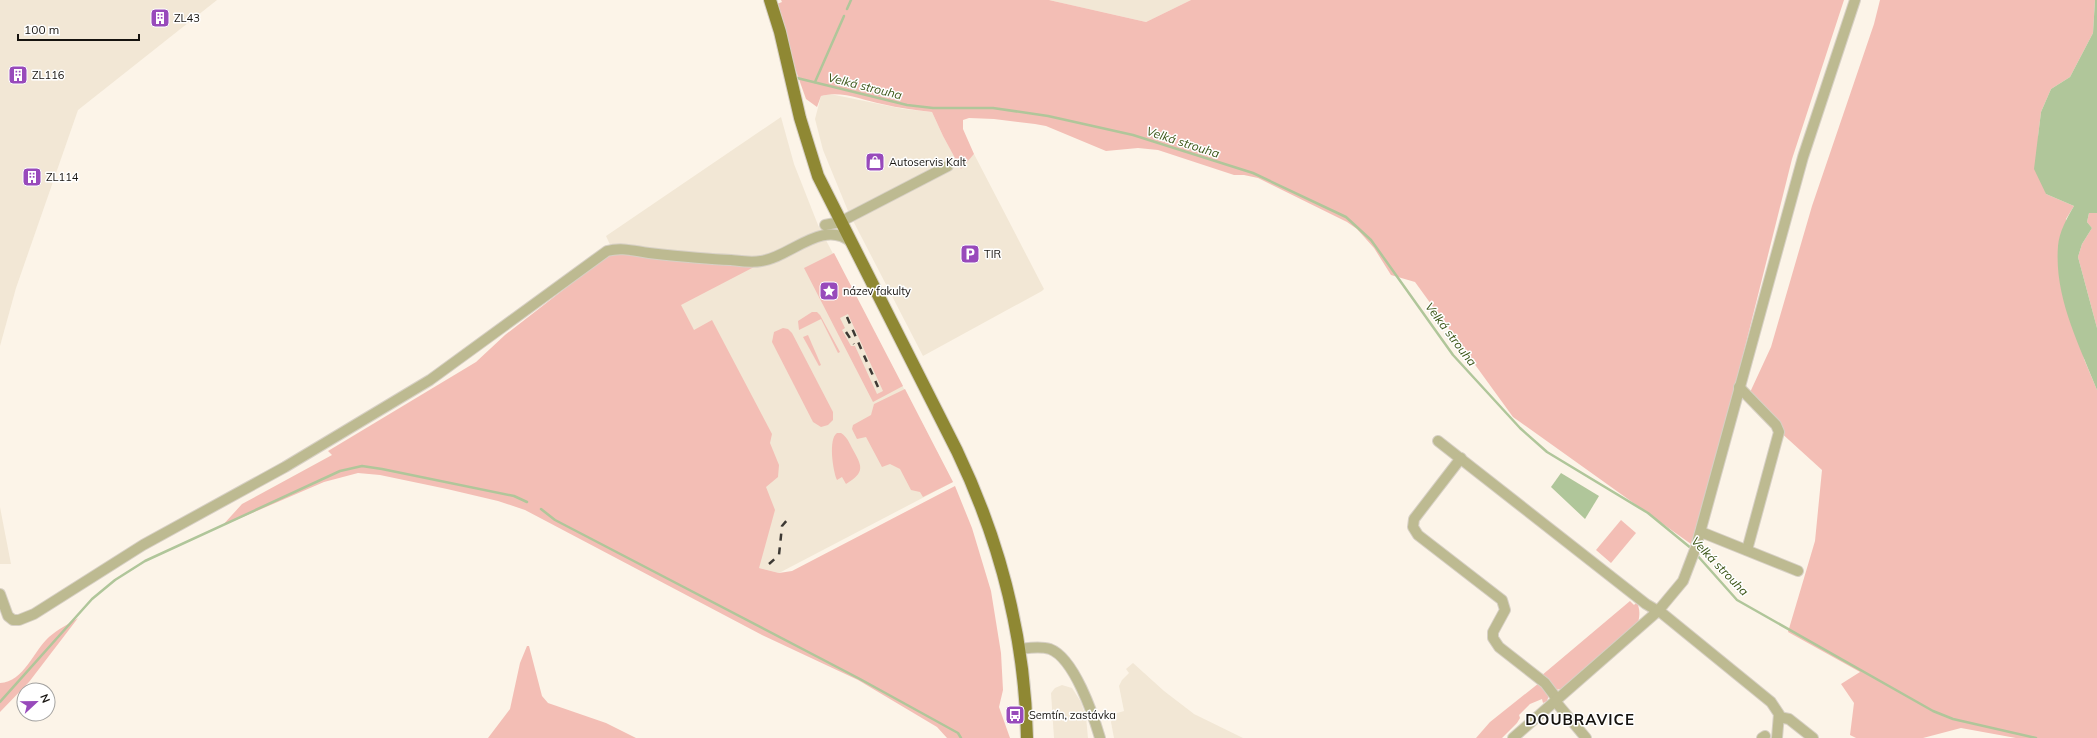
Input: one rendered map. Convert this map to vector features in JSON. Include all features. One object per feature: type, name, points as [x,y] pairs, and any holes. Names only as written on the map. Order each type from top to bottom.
[{"type":"main road","points":[[770,0],[780,32],[793,92],[809,150],[831,204],[971,480],[988,524],[1005,578],[1019,649],[1027,738]]},
{"type":"main road","points":[[1022,738],[1023,694]]},
{"type":"street","points":[[1513,738],[1658,611],[1680,584],[1692,559],[1701,532],[1739,387],[1803,157],[1855,0]]},
{"type":"street","points":[[0,594],[8,616],[13,620],[20,620],[34,614],[143,545],[285,467],[430,380],[607,251],[628,249],[711,259],[756,262],[767,260],[805,242],[840,222],[948,166]]},
{"type":"street","points":[[828,230],[831,204]]},
{"type":"street","points":[[828,230],[842,236],[850,242]]},
{"type":"street","points":[[1739,387],[1779,430],[1747,550]]},
{"type":"street","points":[[1438,441],[1646,604],[1658,611],[1771,702],[1776,707],[1779,717],[1777,738]]},
{"type":"street","points":[[1461,458],[1414,519],[1413,527],[1418,535],[1502,600],[1505,610],[1492,632],[1495,642],[1544,683],[1586,738]]},
{"type":"street","points":[[1701,532],[1798,571]]},
{"type":"street","points":[[1019,649],[1047,648],[1061,657],[1073,674],[1086,699],[1100,738]]},
{"type":"street","points":[[1779,717],[1789,719],[1814,738]]},
{"type":"shaded area","points":[[0,0],[217,0],[78,110],[16,288],[0,346]]},
{"type":"shaded area","points":[[781,0],[1049,0],[1146,22],[1191,0],[1844,0],[1792,159],[1724,431],[1691,544],[1513,417],[1415,282],[1391,275],[1374,248],[1357,229],[1347,222],[1258,178],[1244,175],[1234,175],[1158,150],[1138,148],[1106,151],[1046,126],[1035,124],[994,119],[969,118],[963,120],[963,129],[974,154],[961,169],[932,112],[895,107],[852,96],[836,94],[821,96],[817,107],[806,99],[795,68],[777,4],[782,2]]},
{"type":"shaded area","points":[[1049,0],[1191,0],[1146,22]]},
{"type":"shaded area","points":[[1880,0],[2095,0],[2093,33],[2070,77],[2051,89],[2041,112],[2038,137],[2046,194],[2074,206],[2066,219],[2084,359],[2097,390],[2097,738],[2016,738],[1961,728],[1923,738],[1856,738],[1850,735],[1854,703],[1841,684],[1860,672],[1788,632],[1815,541],[1822,470],[1746,401],[1771,347],[1812,206],[1874,24]]},
{"type":"shaded area","points":[[2095,0],[2097,0],[2097,213],[2089,213],[2087,222],[2092,228],[2082,244],[2078,257],[2097,328],[2097,390],[2069,320],[2060,284],[2058,246],[2064,225],[2074,206],[2046,194],[2034,169],[2041,112],[2051,89],[2070,77],[2093,33]]},
{"type":"shaded area","points":[[830,94],[904,109],[932,112],[943,136],[961,168],[974,154],[1044,289],[923,356],[848,211],[823,150],[815,119],[821,96]]},
{"type":"shaded area","points":[[781,117],[794,164],[818,225],[953,482],[779,573],[759,568],[606,236]]},
{"type":"shaded area","points":[[2089,213],[2097,213],[2097,328],[2078,257],[2082,244],[2092,228],[2087,222]]},
{"type":"shaded area","points":[[612,252],[684,261],[754,267],[681,305],[694,330],[712,320],[772,434],[770,443],[779,465],[778,477],[766,487],[775,510],[759,568],[779,573],[792,571],[955,486],[972,528],[991,591],[1001,653],[1003,690],[999,707],[1010,738],[947,738],[937,727],[858,680],[762,635],[525,510],[498,501],[380,475],[358,473],[324,482],[222,526],[242,504],[332,455],[328,451],[476,362],[505,335]]},
{"type":"shaded area","points":[[834,253],[903,386],[873,402],[804,268]],"holes":[[[848,314],[883,391],[877,394],[855,346],[851,346],[842,330],[845,328],[840,318]]]},
{"type":"shaded area","points":[[812,312],[817,312],[820,315],[840,352],[838,353],[821,319],[799,330],[798,321]]},
{"type":"shaded area","points":[[783,328],[788,329],[792,333],[833,412],[833,420],[828,425],[821,427],[813,422],[772,342],[774,332]]},
{"type":"shaded area","points":[[808,335],[821,365],[819,366],[803,337]]},
{"type":"shaded area","points":[[905,389],[953,482],[923,497],[920,492],[911,490],[900,469],[890,464],[882,467],[866,437],[857,439],[852,429],[853,425],[871,415],[874,404]]},
{"type":"shaded area","points":[[837,433],[841,433],[849,442],[860,464],[857,476],[846,484],[842,477],[837,480],[834,470],[832,448],[834,436]]},
{"type":"shaded area","points":[[1561,473],[1599,496],[1585,519],[1551,487]]},
{"type":"shaded area","points":[[0,507],[4,528],[11,564],[0,564]]},
{"type":"shaded area","points":[[1621,520],[1636,533],[1611,563],[1596,550]]},
{"type":"shaded area","points":[[1630,601],[1634,605],[1637,602],[1639,608],[1638,623],[1561,689],[1555,690],[1541,676]]},
{"type":"shaded area","points":[[78,618],[29,682],[16,682],[16,695],[0,712],[0,683],[16,677],[49,637]]},
{"type":"shaded area","points":[[527,646],[529,646],[542,696],[548,703],[606,723],[636,738],[488,738],[510,709],[520,663]]},
{"type":"shaded area","points":[[1133,663],[1164,691],[1194,714],[1243,738],[1114,738],[1111,722],[1114,714],[1124,711],[1119,686],[1122,680],[1129,673],[1126,669]]},
{"type":"shaded area","points":[[1539,683],[1549,695],[1547,701],[1543,703],[1542,699],[1530,704],[1519,715],[1520,718],[1517,723],[1502,738],[1476,738],[1490,722]]},
{"type":"shaded area","points":[[1062,685],[1072,688],[1081,702],[1086,717],[1088,738],[1054,738],[1051,693],[1055,688]]},
{"type":"waterway","points":[[847,9],[851,0]]},
{"type":"waterway","points":[[815,82],[844,16]]},
{"type":"waterway","name":"Velká strouha","points":[[797,78],[907,105],[933,108],[993,108],[1048,116],[1133,135],[1253,173],[1346,217],[1371,240],[1453,355],[1520,428],[1547,452],[1648,513],[1692,549]]},
{"type":"waterway","points":[[0,702],[92,599],[115,580],[145,561],[340,471],[362,466],[382,469],[514,496],[527,502]]},
{"type":"waterway","points":[[541,509],[555,520],[860,679],[958,733],[961,738]]},
{"type":"waterway","name":"Velká strouha","points":[[1696,554],[1737,600],[1933,711],[1953,719],[2036,738]]},
{"type":"railway","points":[[847,317],[878,387]]},
{"type":"railway","points":[[846,332],[854,344]]},
{"type":"railway","points":[[769,564],[779,555],[782,526],[788,519]]},
{"type":"place","name":"ZL43","points":[[160,18]]},
{"type":"place","name":"ZL116","points":[[18,75]]},
{"type":"place","name":"Autoservis Kalt","points":[[875,162]]},
{"type":"place","name":"ZL114","points":[[32,177]]},
{"type":"place","name":"TIR","points":[[970,254]]},
{"type":"place","name":"název fakulty","points":[[829,291]]},
{"type":"place","name":"Semtín, zastávka","points":[[1015,715]]},
{"type":"district","name":"DOUBRAVICE","points":[[1580,719]]}]
